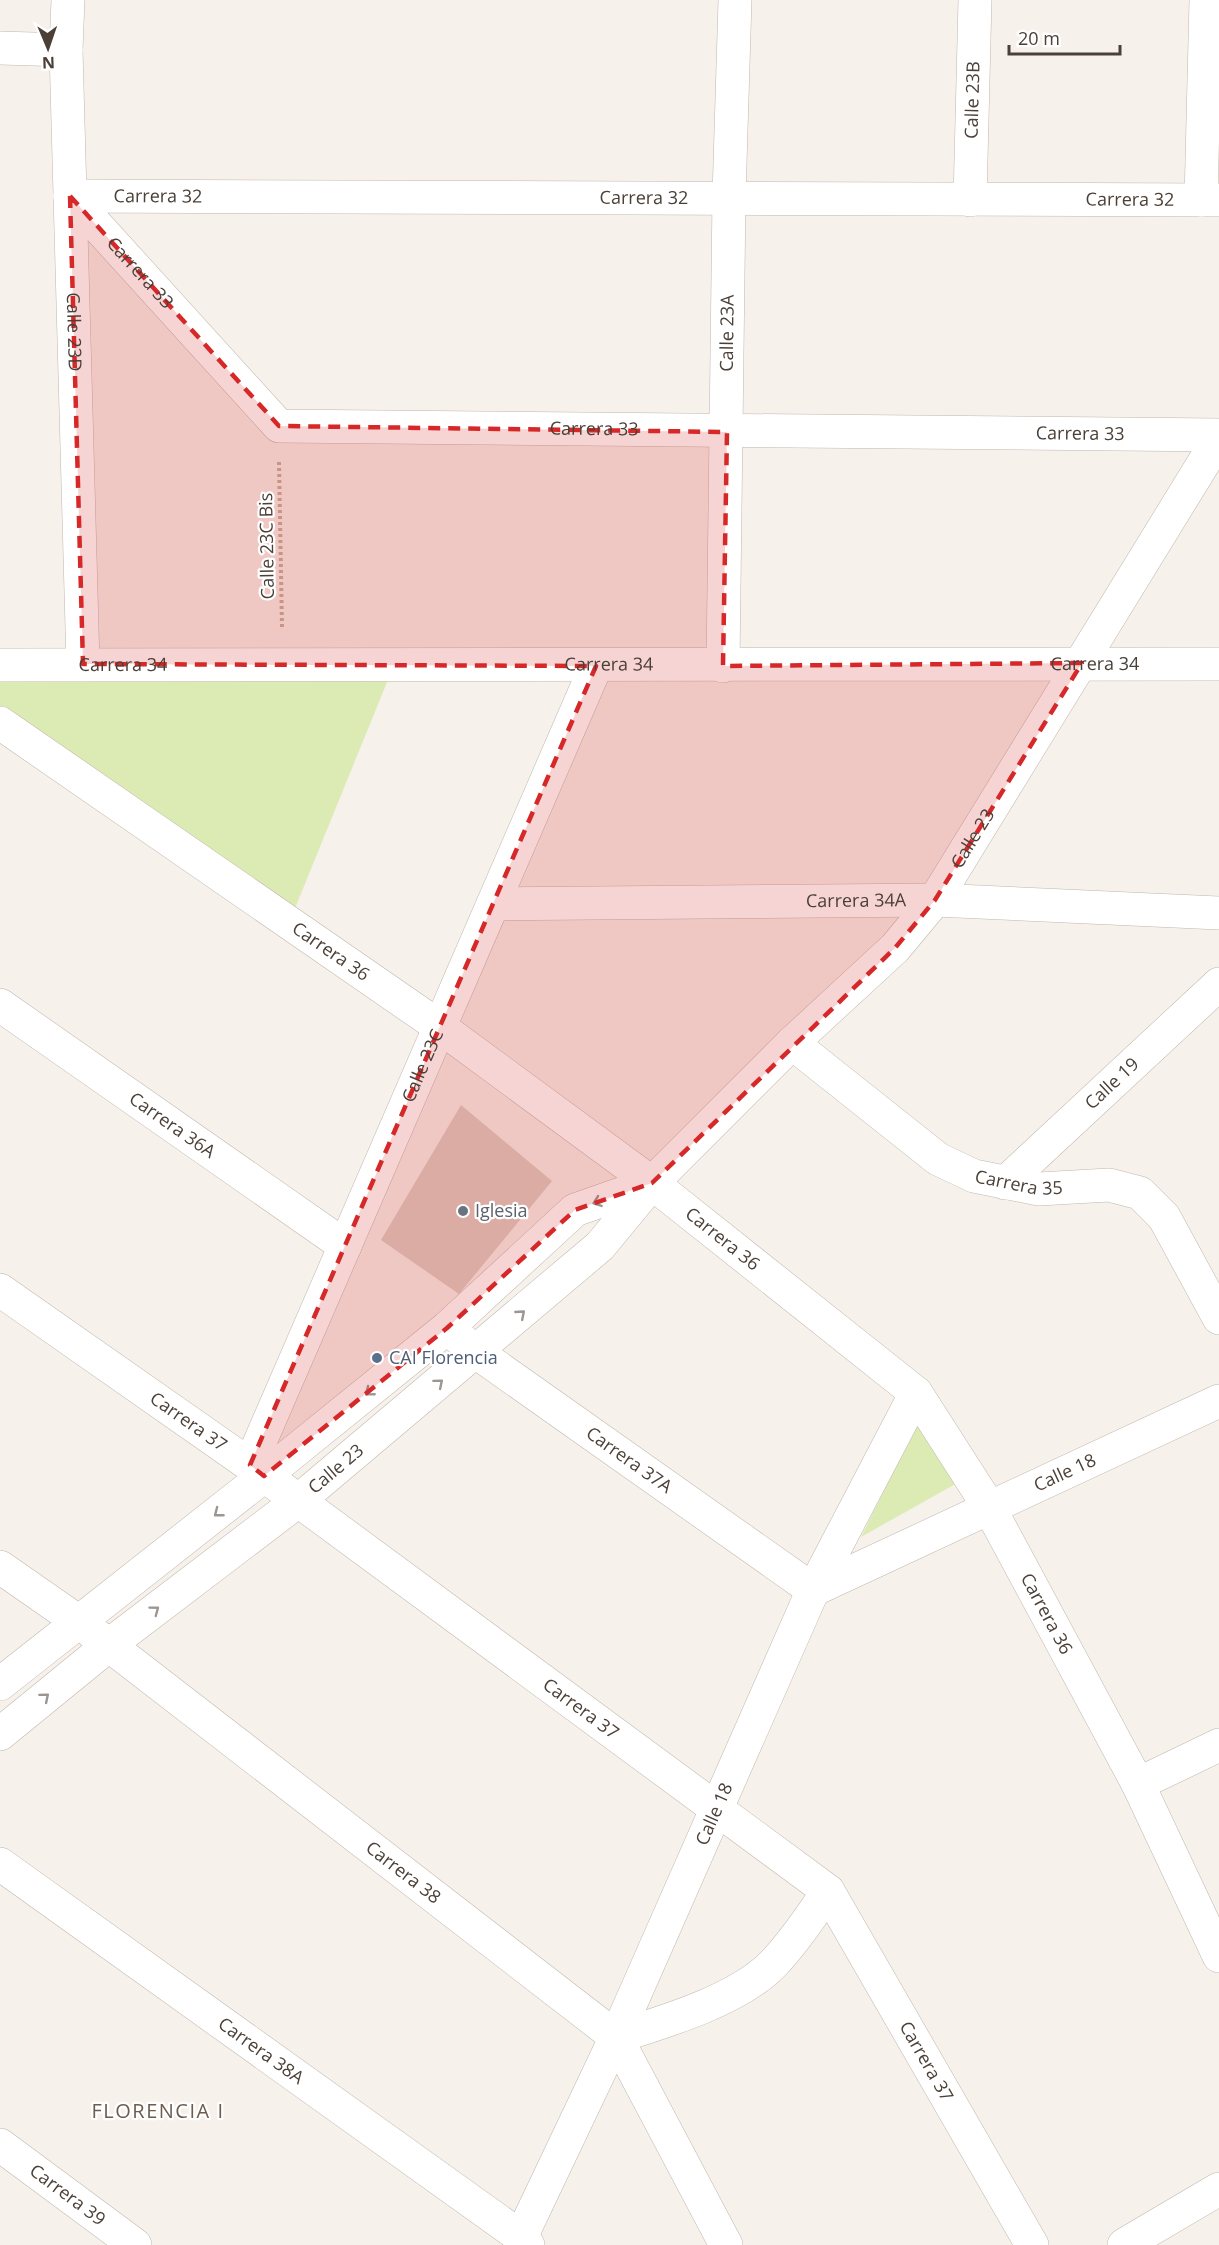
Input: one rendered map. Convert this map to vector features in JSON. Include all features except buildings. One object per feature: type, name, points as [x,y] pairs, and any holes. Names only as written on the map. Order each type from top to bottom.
[{"type":"street","name":"Calle 23D","points":[[68,0],[66,50],[83,664]]},
{"type":"street","name":"Calle 23A","points":[[723,666],[729,197],[735,0]]},
{"type":"street","name":"Calle 23B","points":[[970,200],[975,0]]},
{"type":"street","points":[[1206,0],[1210,200]]},
{"type":"street","points":[[0,48],[66,50]]},
{"type":"street","name":"Carrera 32","points":[[70,196],[1210,200]]},
{"type":"street","name":"Carrera 33","points":[[70,196],[279,426],[1219,436]]},
{"type":"street","name":"Calle 23","points":[[0,1734],[109,1645],[298,1501],[600,1246],[652,1183],[792,1043],[895,948],[935,900],[1219,436]]},
{"type":"street","name":"Carrera 34","points":[[0,665],[1219,664]]},
{"type":"street","name":"Calle 23C","points":[[257,1471],[345,1246],[596,666]]},
{"type":"street","name":"Carrera 36","points":[[0,723],[440,1026],[652,1183],[916,1393],[989,1507],[1137,1784],[1219,1956]]},
{"type":"street","name":"Carrera 34A","points":[[493,904],[935,900],[1219,913]]},
{"type":"street","name":"Calle 19","points":[[1005,1183],[1219,984]]},
{"type":"street","name":"Carrera 36A","points":[[0,1005],[345,1246]]},
{"type":"street","name":"Carrera 35","points":[[792,1043],[938,1159],[974,1176],[1039,1189],[1109,1185],[1140,1193],[1164,1217],[1219,1318]]},
{"type":"street","name":"Calle 23","points":[[0,1684],[79,1622],[257,1471],[447,1329],[575,1210],[652,1183]]},
{"type":"street","name":"Carrera 37","points":[[0,1290],[257,1471],[828,1891],[1032,2245]]},
{"type":"street","name":"Carrera 37A","points":[[447,1329],[476,1352],[813,1590]]},
{"type":"street","name":"Calle 18","points":[[525,2241],[813,1590],[916,1393]]},
{"type":"street","name":"Calle 18","points":[[813,1590],[1219,1401]]},
{"type":"street","name":"Carrera 38","points":[[0,1567],[79,1622],[616,2037],[726,2245]]},
{"type":"street","points":[[1137,1784],[1219,1745]]},
{"type":"street","name":"Carrera 38A","points":[[0,1864],[525,2241]]},
{"type":"street","points":[[616,2037],[679,2018],[746,1985],[772,1966],[800,1934],[828,1891]]},
{"type":"street","name":"Carrera 39","points":[[0,2145],[135,2245]]},
{"type":"street","points":[[1124,2245],[1219,2189]]},
{"type":"path","name":"Calle 23C Bis","points":[[279,426],[282,665]]},
{"type":"highlighted area","points":[[70,196],[279,426],[727,432],[723,666],[1082,663],[935,900],[895,948],[652,1183],[575,1210],[447,1328],[264,1476],[250,1465],[596,666],[83,664]]},
{"type":"green space","points":[[0,665],[394,665],[289,923],[0,723]]},
{"type":"green space","points":[[919,1420],[959,1482],[861,1537]]},
{"type":"place","name":"Iglesia","points":[[463,1211]]},
{"type":"place","name":"CAI Florencia","points":[[377,1358]]},
{"type":"district","name":"FLORENCIA I","points":[[158,2111]]}]
